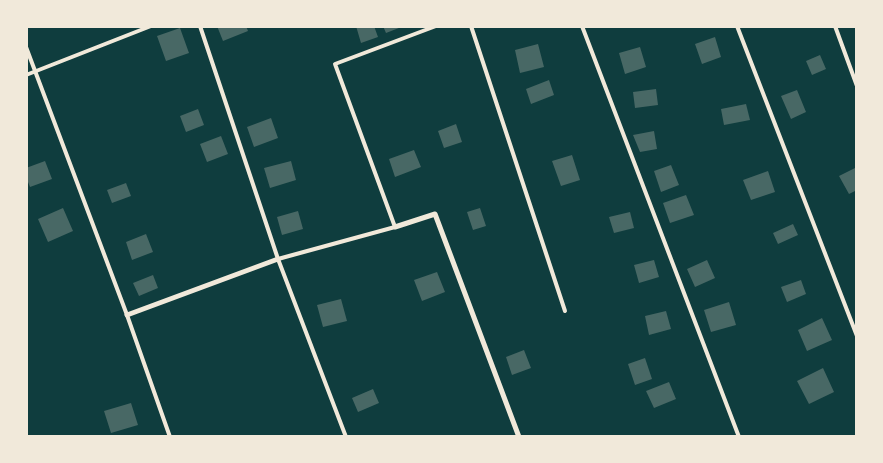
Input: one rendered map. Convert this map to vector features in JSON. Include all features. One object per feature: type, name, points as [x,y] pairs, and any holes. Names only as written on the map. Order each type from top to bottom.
[{"type":"street","points":[[395,227],[435,214],[519,437]]},
{"type":"street","points":[[127,314],[278,259]]},
{"type":"lane","points":[[26,75],[151,26]]},
{"type":"lane","points":[[200,26],[278,259],[346,437]]},
{"type":"lane","points":[[278,259],[395,227],[335,64],[436,26]]},
{"type":"lane","points":[[471,26],[565,311]]},
{"type":"lane","points":[[582,26],[739,437]]},
{"type":"lane","points":[[737,26],[857,336]]},
{"type":"lane","points":[[835,26],[857,86]]},
{"type":"lane","points":[[26,47],[127,314],[170,437]]},
{"type":"building","points":[[217,26],[246,26],[248,31],[223,41]]},
{"type":"building","points":[[356,26],[374,26],[378,37],[361,43]]},
{"type":"building","points":[[383,26],[404,26],[386,33]]},
{"type":"building","points":[[180,28],[189,53],[166,61],[157,36]]},
{"type":"building","points":[[715,37],[721,57],[702,64],[695,44]]},
{"type":"building","points":[[538,44],[544,67],[520,73],[515,50]]},
{"type":"building","points":[[640,47],[646,67],[625,74],[619,53]]},
{"type":"building","points":[[820,55],[826,69],[812,75],[806,61]]},
{"type":"building","points":[[549,80],[554,95],[531,104],[526,89]]},
{"type":"building","points":[[656,89],[658,105],[635,108],[633,92]]},
{"type":"building","points":[[797,90],[806,112],[791,119],[781,96]]},
{"type":"building","points":[[746,104],[750,120],[724,125],[721,109]]},
{"type":"building","points":[[198,109],[204,125],[186,132],[180,116]]},
{"type":"building","points":[[271,118],[278,138],[254,147],[247,127]]},
{"type":"building","points":[[456,124],[462,142],[444,148],[438,131]]},
{"type":"building","points":[[654,131],[657,149],[640,152],[633,135]]},
{"type":"building","points":[[221,136],[228,154],[207,162],[200,144]]},
{"type":"building","points":[[414,150],[421,167],[395,177],[389,159]]},
{"type":"building","points":[[572,155],[580,180],[561,186],[552,161]]},
{"type":"building","points":[[45,161],[52,179],[30,187],[26,177],[26,168]]},
{"type":"building","points":[[291,161],[296,180],[270,188],[264,168]]},
{"type":"building","points":[[671,165],[679,185],[661,192],[654,171]]},
{"type":"building","points":[[857,167],[857,190],[849,194],[839,176]]},
{"type":"building","points":[[768,171],[775,192],[751,200],[743,180]]},
{"type":"building","points":[[126,183],[131,196],[112,203],[107,190]]},
{"type":"building","points":[[686,195],[694,215],[670,223],[663,203]]},
{"type":"building","points":[[63,208],[73,231],[48,242],[38,219]]},
{"type":"building","points":[[480,208],[486,226],[473,230],[467,212]]},
{"type":"building","points":[[298,211],[303,229],[282,235],[277,217]]},
{"type":"building","points":[[630,212],[634,228],[614,233],[609,217]]},
{"type":"building","points":[[793,224],[798,235],[778,244],[773,233]]},
{"type":"building","points":[[146,234],[153,252],[132,260],[126,242]]},
{"type":"building","points":[[654,260],[659,277],[639,283],[634,265]]},
{"type":"building","points":[[707,260],[715,278],[695,287],[687,269]]},
{"type":"building","points":[[437,272],[445,292],[422,301],[414,280]]},
{"type":"building","points":[[153,275],[158,288],[139,296],[133,283]]},
{"type":"building","points":[[801,280],[806,294],[787,302],[781,287]]},
{"type":"building","points":[[341,299],[347,321],[323,327],[317,305]]},
{"type":"building","points":[[729,302],[736,325],[711,332],[704,310]]},
{"type":"building","points":[[666,311],[671,329],[649,335],[645,316]]},
{"type":"building","points":[[822,318],[832,340],[807,351],[798,330]]},
{"type":"building","points":[[524,350],[531,368],[512,375],[506,357]]},
{"type":"building","points":[[645,358],[652,379],[635,385],[628,364]]},
{"type":"building","points":[[823,368],[834,392],[809,404],[797,381]]},
{"type":"building","points":[[669,382],[676,399],[654,408],[646,391]]},
{"type":"building","points":[[373,389],[379,403],[358,412],[352,398]]},
{"type":"building","points":[[131,403],[138,425],[111,433],[104,411]]}]
